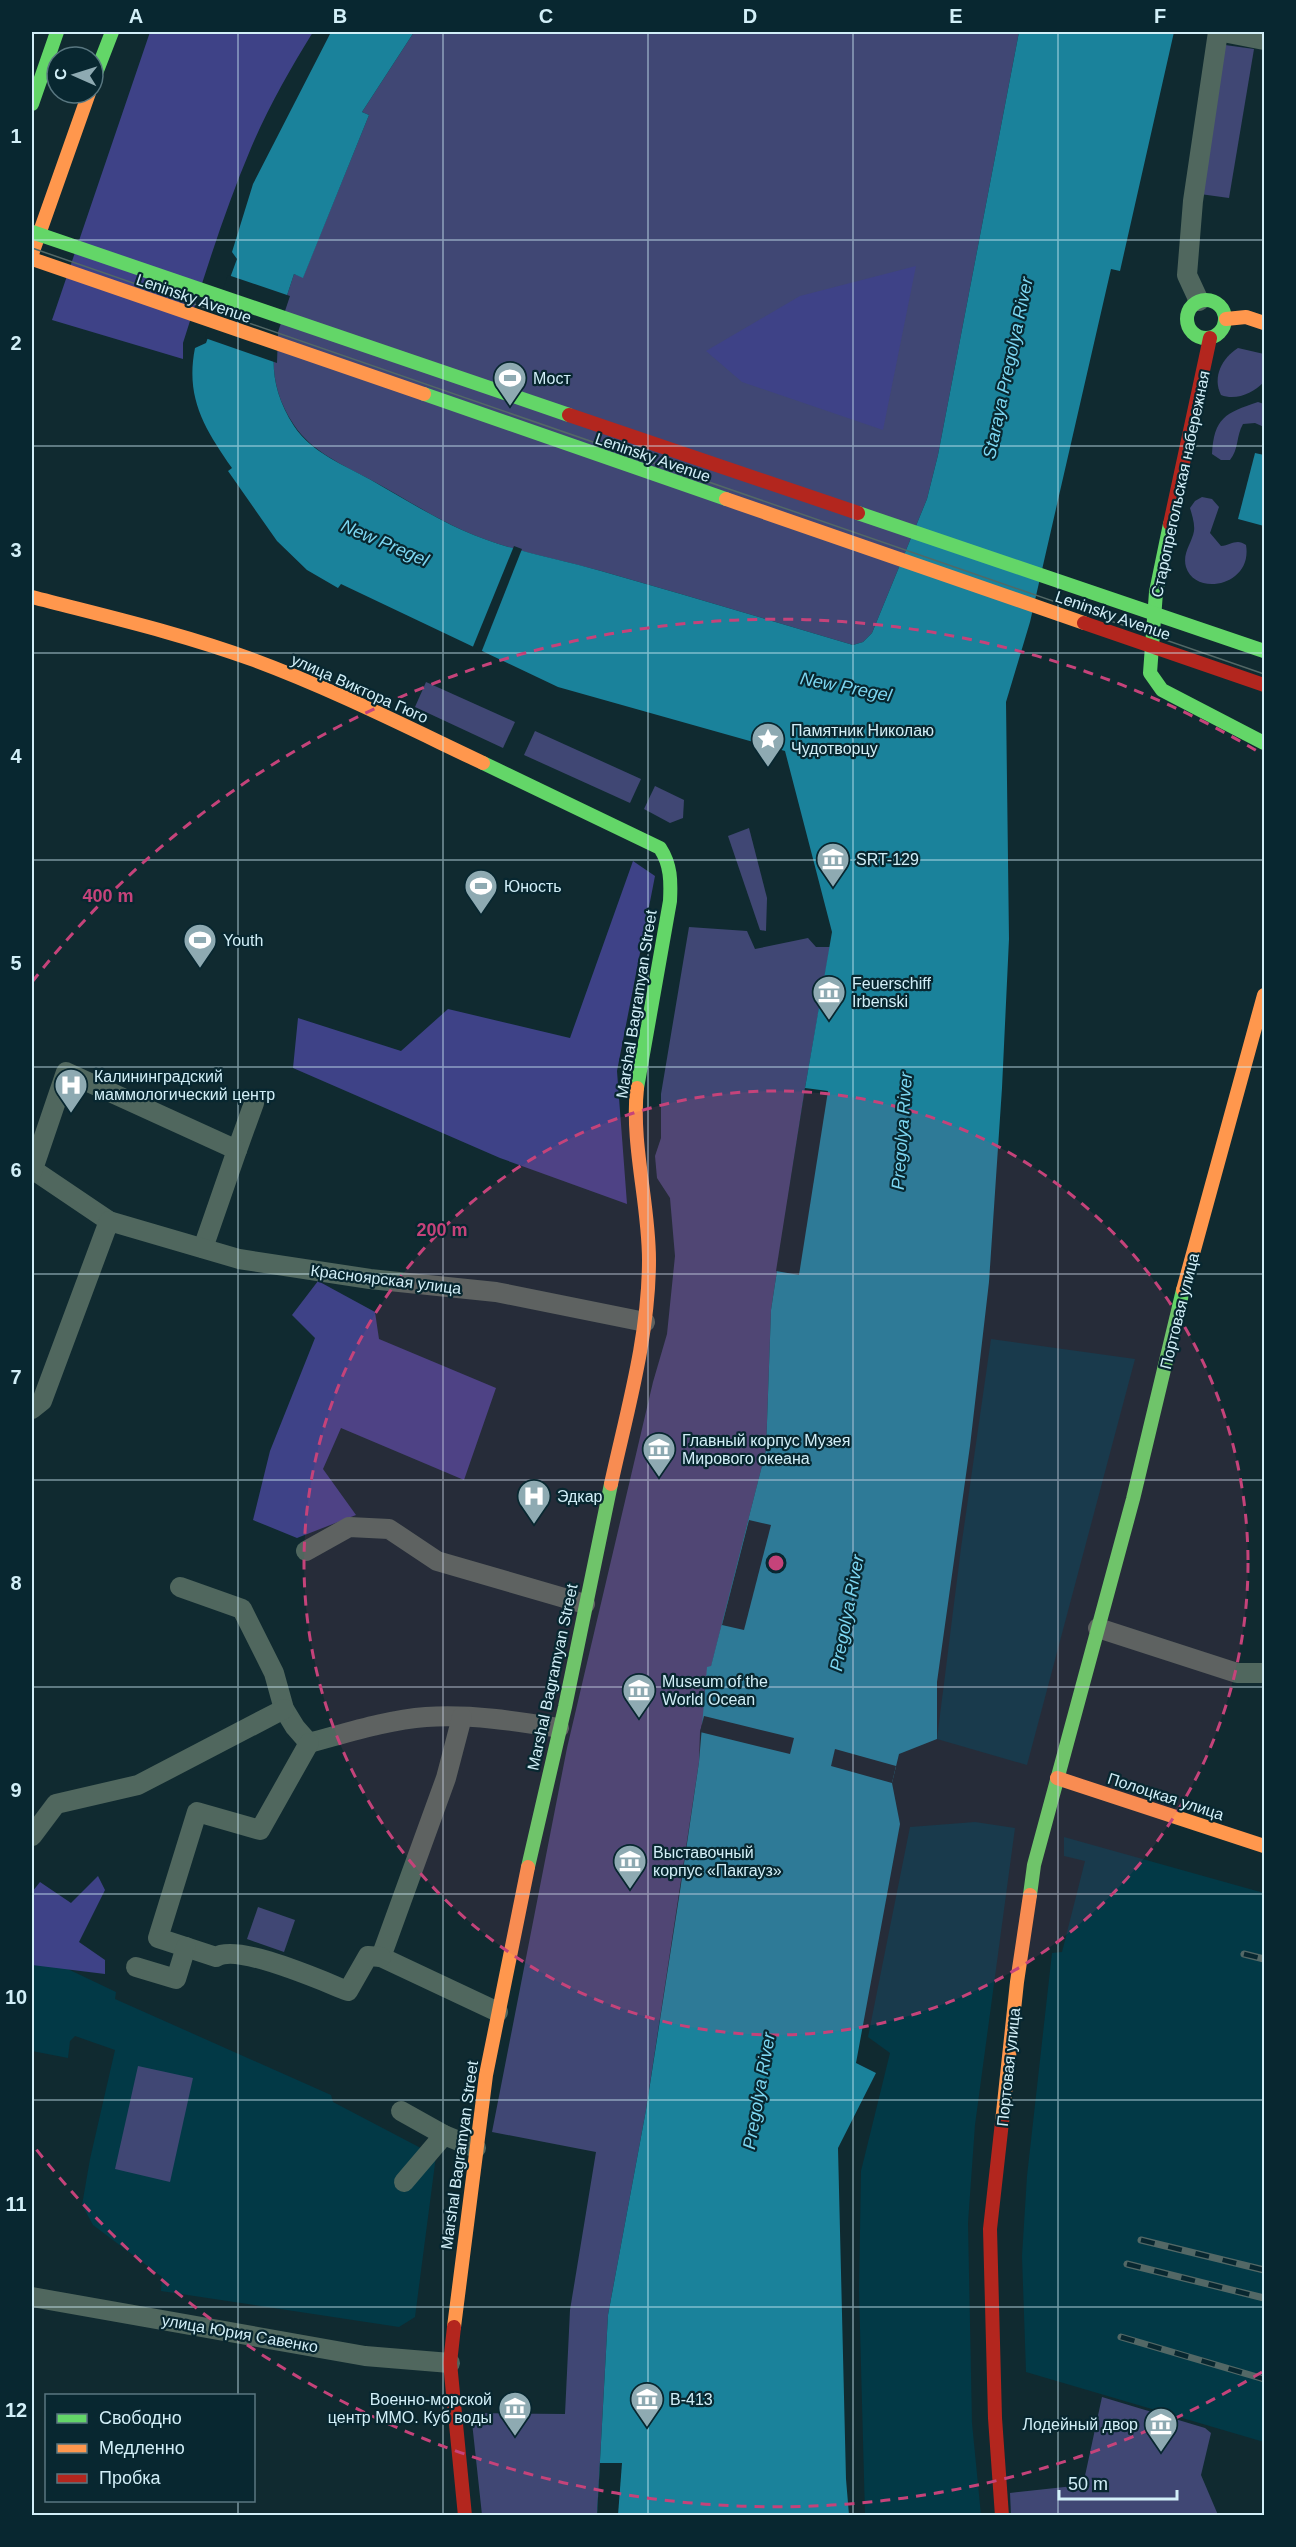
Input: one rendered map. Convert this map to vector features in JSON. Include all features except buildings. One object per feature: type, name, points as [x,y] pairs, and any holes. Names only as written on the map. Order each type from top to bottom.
[{"type":"main road","points":[[32,104],[57,32]]},
{"type":"main road","points":[[105,50],[112,32]]},
{"type":"main road","points":[[32,254],[85,105]]},
{"type":"main road","name":"Leninsky Avenue","points":[[32,232],[1264,651]]},
{"type":"main road","name":"Leninsky Avenue","points":[[32,259],[1264,685]]},
{"type":"main road","points":[[1211,300],[1222,307],[1226,319],[1221,332],[1210,338],[1197,336],[1192,332],[1187,321],[1190,309],[1199,301],[1211,300]]},
{"type":"main road","points":[[1226,319],[1246,317],[1264,323]]},
{"type":"main road","name":"Старопрегольская набережная","points":[[1210,338],[1156,592],[1150,673],[1162,690],[1264,743]]},
{"type":"main road","name":"улица Виктора Гюго","points":[[32,597],[189,638],[252,659],[365,707],[660,848]]},
{"type":"main road","name":"Marshal Bagramyan Street","points":[[465,2516],[450,2363],[476,2148],[498,2012],[536,1824],[559,1728],[645,1323],[649,1259],[636,1121],[643,1052],[672,877],[670,865],[660,848]]},
{"type":"main road","name":"Портовая улица","points":[[1002,2516],[995,2418],[990,2229],[1017,1982],[1034,1864],[1133,1499],[1173,1326],[1254,1056],[1264,995]]},
{"type":"main road","name":"Полоцкая улица","points":[[1057,1778],[1264,1846]]},
{"type":"street","points":[[1199,301],[1187,274],[1193,201],[1221,32],[1264,40]]},
{"type":"street","points":[[32,1409],[42,1401],[109,1221],[32,1170],[66,1072],[237,1150]]},
{"type":"street","points":[[204,1248],[254,1102]]},
{"type":"street","name":"Красноярская улица","points":[[109,1221],[239,1259],[334,1274],[496,1292],[645,1323]]},
{"type":"street","points":[[306,1551],[350,1527],[389,1529],[437,1561],[585,1604]]},
{"type":"street","points":[[180,1587],[242,1609],[274,1673],[284,1709],[295,1727],[309,1743]]},
{"type":"street","points":[[1098,1628],[1237,1673],[1264,1673]]},
{"type":"street","points":[[32,1836],[56,1804],[138,1785],[284,1709]]},
{"type":"street","points":[[498,2012],[381,1957],[368,1956],[348,1991],[254,1956],[222,1953],[216,1957],[158,1938],[197,1812],[260,1830],[309,1743],[357,1730],[425,1717],[496,1719],[559,1728]]},
{"type":"street","points":[[381,1957],[446,1778],[462,1717]]},
{"type":"street","points":[[136,1967],[176,1979],[186,1947]]},
{"type":"street","points":[[401,2112],[444,2135],[476,2148]]},
{"type":"street","points":[[404,2182],[444,2135]]},
{"type":"street","name":"улица Юрия Савенко","points":[[32,2296],[365,2356],[450,2363]]},
{"type":"shaded area","points":[[150,32],[313,32],[272,103],[241,172],[183,343],[183,359],[52,320]]},
{"type":"shaded area","points":[[414,32],[1019,32],[938,455],[927,499],[872,633],[863,642],[853,645],[478,537],[439,519],[329,457],[310,443],[294,425],[283,406],[274,368],[274,350],[281,313],[294,274],[303,277],[369,115],[362,112]]},
{"type":"shaded area","points":[[1225,45],[1254,49],[1229,198],[1200,194]]},
{"type":"shaded area","points":[[916,266],[883,430],[742,382],[706,351],[800,296]]},
{"type":"shaded area","points":[[1238,348],[1264,354],[1264,382],[1255,390],[1244,395],[1227,397],[1221,395],[1218,388],[1218,375],[1227,357]]},
{"type":"shaded area","points":[[1258,402],[1264,404],[1264,427],[1255,423],[1243,424],[1230,460],[1221,460],[1212,454],[1215,432],[1223,419],[1237,410]]},
{"type":"shaded area","points":[[1202,497],[1212,499],[1219,507],[1210,533],[1221,546],[1237,542],[1246,545],[1246,559],[1241,570],[1222,583],[1200,582],[1191,576],[1186,567],[1185,557],[1194,528],[1190,508]]},
{"type":"shaded area","points":[[426,682],[515,722],[503,748],[415,707]]},
{"type":"shaded area","points":[[535,731],[641,779],[630,803],[524,755]]},
{"type":"shaded area","points":[[655,786],[684,800],[683,818],[670,823],[644,809]]},
{"type":"shaded area","points":[[749,828],[767,898],[766,931],[760,930],[728,836]]},
{"type":"shaded area","points":[[633,861],[655,876],[617,1071],[627,1204],[500,1158],[293,1068],[298,1018],[401,1051],[448,1009],[570,1038]]},
{"type":"shaded area","name":"Museum of the World Ocean","points":[[689,927],[747,931],[755,949],[808,938],[816,947],[830,947],[805,1088],[771,1310],[766,1450],[711,1667],[705,1681],[699,1762],[646,2110],[608,2315],[597,2515],[482,2515],[471,2413],[565,2414],[570,2310],[596,2152],[492,2132],[567,1748],[653,1382],[667,1334],[675,1256],[670,1198],[657,1178],[655,1156],[661,1138],[661,1094]]},
{"type":"shaded area","points":[[318,1281],[375,1312],[379,1339],[496,1388],[464,1480],[341,1428],[323,1469],[356,1515],[297,1538],[253,1520],[270,1451],[315,1338],[292,1315]]},
{"type":"shaded area","points":[[991,1339],[1135,1359],[1027,1765],[937,1739]]},
{"type":"shaded area","points":[[975,1822],[1015,1828],[975,2125],[968,2223],[972,2423],[981,2515],[865,2515],[859,2291],[861,2171],[890,2053],[868,2037],[910,1827]]},
{"type":"shaded area","points":[[1064,1837],[1264,1893],[1264,2442],[1026,2372],[1022,2256],[1027,2176],[1052,1953],[1062,1952],[1085,1861],[1064,1856]]},
{"type":"shaded area","points":[[98,1876],[105,1890],[79,1942],[105,1960],[105,1974],[32,1965],[32,1892],[40,1882],[71,1903]]},
{"type":"shaded area","points":[[258,1907],[295,1920],[284,1952],[247,1939]]},
{"type":"shaded area","points":[[32,1952],[116,1992],[115,1999],[331,2095],[333,2102],[436,2156],[415,2317],[399,2327],[161,2291],[162,2277],[93,2225],[82,2205],[115,2050],[75,2036],[70,2041],[68,2058],[32,2051]]},
{"type":"shaded area","points":[[138,2066],[193,2078],[170,2182],[115,2169]]},
{"type":"shaded area","points":[[1102,2397],[1205,2428],[1211,2433],[1201,2475],[1218,2515],[1011,2515],[1010,2493],[1083,2485]]},
{"type":"water","points":[[331,32],[414,32],[362,112],[369,115],[303,278],[294,274],[281,313],[274,350],[274,369],[283,406],[301,435],[329,458],[439,519],[479,537],[853,645],[863,642],[872,633],[927,499],[938,455],[1019,32],[1174,32],[1120,271],[1111,269],[1030,622],[1006,702],[1009,939],[1002,1088],[989,1282],[970,1446],[937,1682],[937,1739],[899,1754],[892,1783],[900,1824],[856,2063],[876,2073],[838,2148],[846,2479],[849,2515],[597,2515],[608,2315],[646,2110],[680,1891],[699,1762],[707,1667],[711,1666],[766,1450],[771,1310],[805,1088],[832,932],[785,751],[558,687],[341,584],[338,588],[307,570],[277,541],[228,471],[232,468],[213,440],[195,398],[193,366],[195,348],[206,343],[237,259],[232,252],[253,184]]},
{"type":"water","points":[[1255,453],[1264,455],[1264,526],[1238,519]]},
{"type":"pier","points":[[228,275],[290,296],[278,332],[277,363],[205,338]]},
{"type":"pier","points":[[514,546],[522,549],[481,653],[472,649]]},
{"type":"pier","points":[[805,1088],[828,1091],[799,1275],[776,1271]]},
{"type":"pier","points":[[749,1520],[771,1525],[744,1630],[722,1625]]},
{"type":"pier","points":[[704,1716],[794,1738],[790,1754],[700,1732]]},
{"type":"pier","points":[[835,1749],[896,1766],[892,1783],[831,1766]]},
{"type":"pier","points":[[600,2463],[622,2463],[618,2515],[597,2515]]},
{"type":"tram line","points":[[32,248],[1264,674]]},
{"type":"railway","points":[[1244,1954],[1264,1959]]},
{"type":"railway","points":[[1141,2240],[1264,2270]]},
{"type":"railway","points":[[1127,2264],[1264,2298]]},
{"type":"railway","points":[[1121,2337],[1264,2379]]},
{"type":"traffic: fast","points":[[32,104],[57,32]]},
{"type":"traffic: fast","points":[[105,50],[112,32]]},
{"type":"traffic: fast","points":[[32,232],[569,415]]},
{"type":"traffic: fast","points":[[1206,300],[1220,305],[1225,319],[1220,333],[1206,338],[1192,333],[1187,319],[1192,305],[1206,300]]},
{"type":"traffic: fast","points":[[424,394],[726,499]]},
{"type":"traffic: fast","points":[[858,513],[1264,651]]},
{"type":"traffic: fast","points":[[1170,524],[1156,592],[1150,673],[1162,690],[1264,743]]},
{"type":"traffic: fast","points":[[483,763],[660,848],[664,854],[670,873],[670,901],[637,1088]]},
{"type":"traffic: fast","points":[[1030,1895],[1034,1865],[1133,1499],[1183,1290]]},
{"type":"traffic: fast","points":[[528,1867],[565,1707],[611,1484]]},
{"type":"traffic: slow","points":[[32,254],[85,105]]},
{"type":"traffic: slow","points":[[32,259],[424,394]]},
{"type":"traffic: slow","points":[[1226,319],[1246,317],[1264,323]]},
{"type":"traffic: slow","points":[[726,499],[1084,623]]},
{"type":"traffic: slow","points":[[32,597],[170,633],[281,670],[483,763]]},
{"type":"traffic: slow","points":[[1183,1290],[1264,995]]},
{"type":"traffic: slow","points":[[611,1484],[636,1373],[648,1288],[648,1239],[636,1131],[637,1088]]},
{"type":"traffic: slow","points":[[1057,1778],[1264,1846]]},
{"type":"traffic: slow","points":[[454,2327],[486,2075],[528,1867]]},
{"type":"traffic: slow","points":[[1002,2122],[1017,1982],[1030,1895]]},
{"type":"traffic: jam","points":[[1170,524],[1210,338]]},
{"type":"traffic: jam","points":[[569,415],[858,513]]},
{"type":"traffic: jam","points":[[1084,623],[1264,685]]},
{"type":"traffic: jam","points":[[1002,2122],[990,2229],[995,2418],[1002,2516]]},
{"type":"traffic: jam","points":[[454,2327],[450,2363],[465,2516]]},
{"type":"place","name":"Мост","points":[[510,407]]},
{"type":"place","name":"Памятник Николаю Чудотворцу","points":[[768,768]]},
{"type":"place","name":"SRT-129","points":[[833,888]]},
{"type":"place","name":"Юность","points":[[481,915]]},
{"type":"place","name":"Youth","points":[[200,969]]},
{"type":"place","name":"Feuerschiff Irbenski","points":[[829,1021]]},
{"type":"place","name":"Калининградский маммологический центр","points":[[71,1114]]},
{"type":"place","name":"Главный корпус Музея Мирового океана","points":[[659,1478]]},
{"type":"place","name":"Эдкар","points":[[534,1525]]},
{"type":"place","name":"Museum of the World Ocean","points":[[639,1719]]},
{"type":"place","name":"Выставочный корпус «Пакгауз»","points":[[630,1890]]},
{"type":"place","name":"B-413","points":[[647,2428]]},
{"type":"place","name":"Военно-морской центр ММО. Куб воды","points":[[515,2437]]},
{"type":"place","name":"Лодейный двор","points":[[1161,2453]]},
{"type":"water label","name":"Staraya Pregolya River","points":[[1008,368]]},
{"type":"water label","name":"New Pregel","points":[[385,543]]},
{"type":"water label","name":"New Pregel","points":[[846,687]]},
{"type":"water label","name":"Pregolya River","points":[[902,1131]]},
{"type":"water label","name":"Pregolya River","points":[[847,1613]]},
{"type":"water label","name":"Pregolya River","points":[[759,2091]]}]
